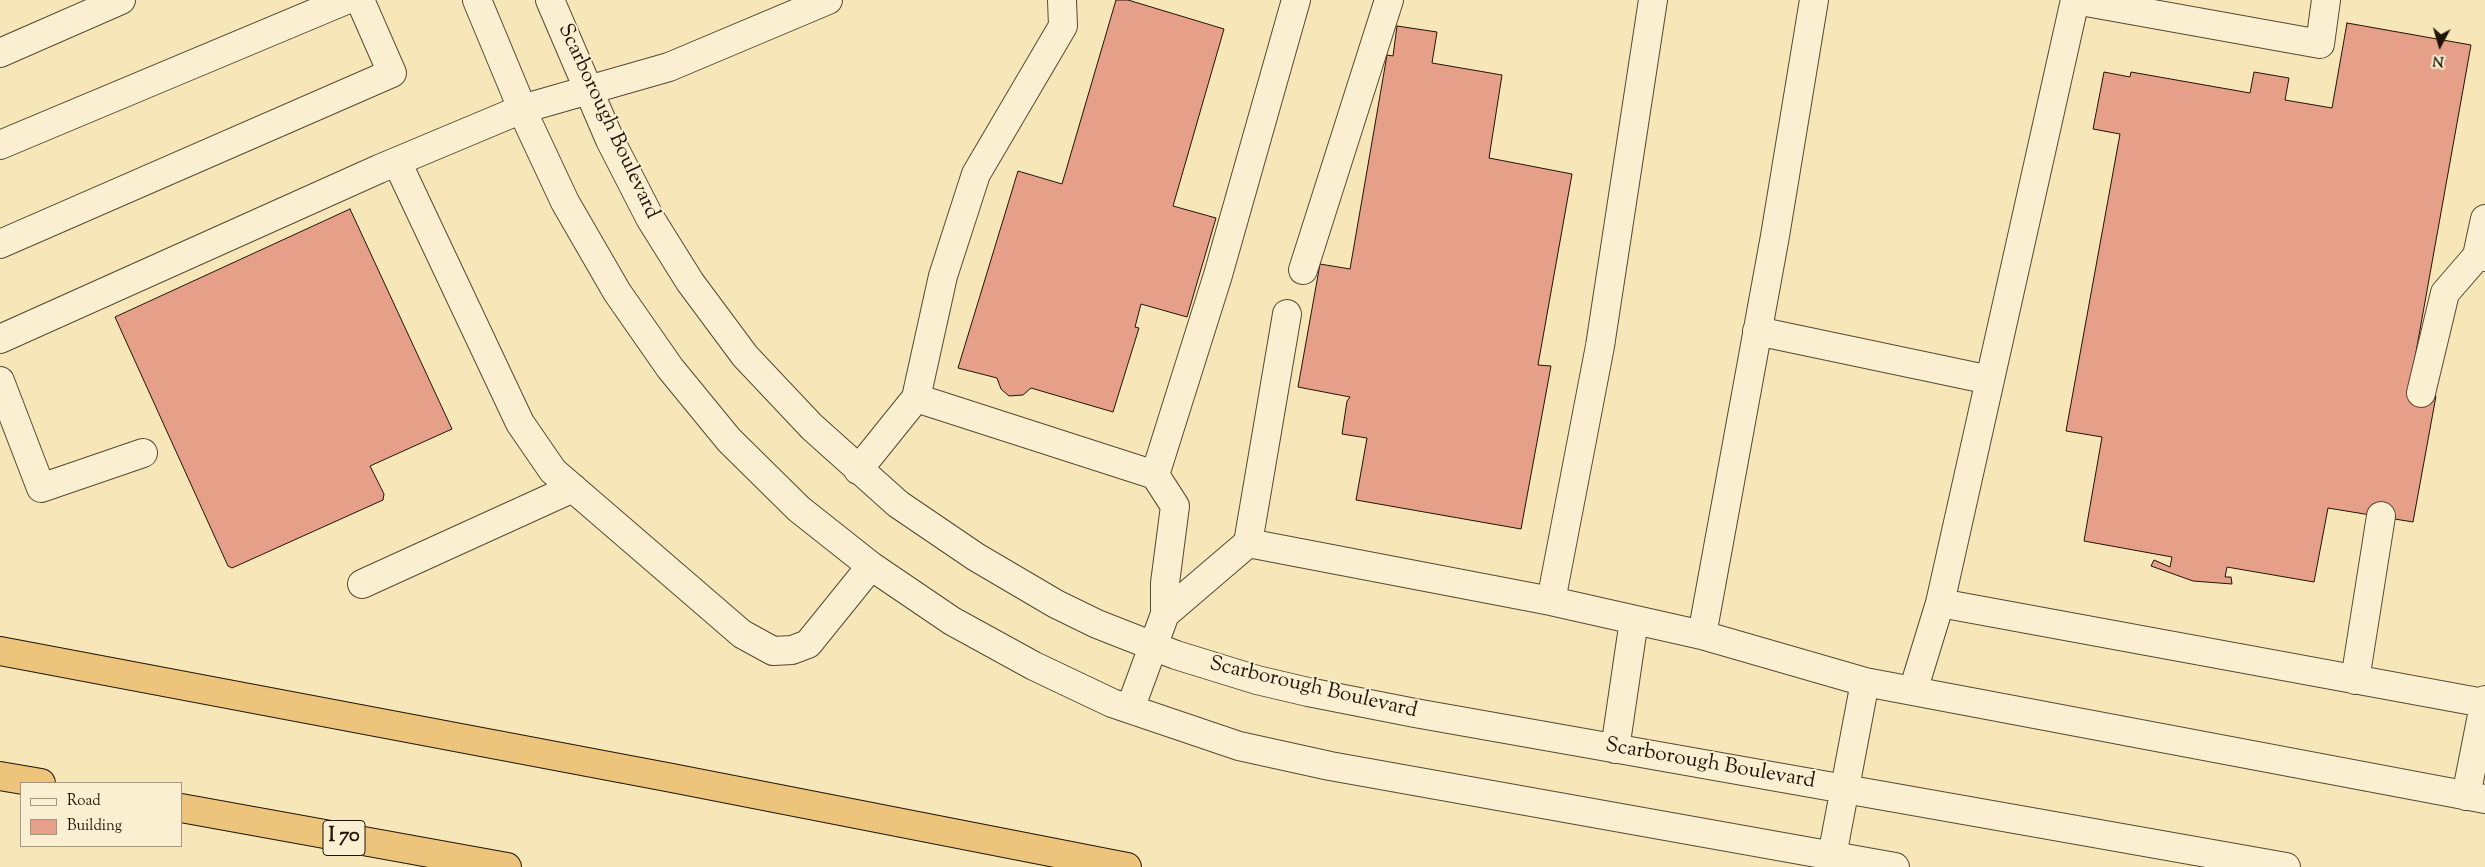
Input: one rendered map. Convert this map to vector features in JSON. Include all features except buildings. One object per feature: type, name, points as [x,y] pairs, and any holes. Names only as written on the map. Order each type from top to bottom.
[{"type":"highway","points":[[0,651],[653,774],[1127,867]]},
{"type":"highway","points":[[0,776],[35,782]]},
{"type":"highway","name":"I 70","points":[[182,808],[507,867]]},
{"type":"street","points":[[0,53],[120,0]]},
{"type":"street","points":[[0,144],[346,0]]},
{"type":"street","points":[[0,244],[392,73],[360,0]]},
{"type":"street","points":[[477,0],[522,109],[553,178],[580,231],[617,292],[670,368],[730,440],[764,476],[799,508],[872,566],[952,621],[994,645],[1075,686],[1130,709],[1197,733],[1287,758],[1895,867]]},
{"type":"street","name":"Scarborough Boulevard","points":[[550,0],[588,89],[633,186],[690,282],[745,356],[812,428],[898,504],[976,557],[1056,604],[1097,624],[1153,646],[1257,680],[1308,692],[2286,867]]},
{"type":"street","points":[[0,339],[397,162],[522,109],[669,67],[828,0]]},
{"type":"street","points":[[858,470],[916,398],[943,276],[976,174],[1063,26],[1062,0]]},
{"type":"street","points":[[1155,475],[1218,275],[1296,0]]},
{"type":"street","points":[[1303,270],[1389,0]]},
{"type":"street","points":[[1552,601],[1600,346],[1653,0]]},
{"type":"street","points":[[1702,635],[1814,0]]},
{"type":"street","points":[[1913,691],[1940,604],[2075,0],[2320,44],[2326,0]]},
{"type":"street","points":[[397,162],[520,423],[553,471],[742,634],[773,651],[792,650],[808,644],[872,566]]},
{"type":"street","points":[[2421,393],[2445,293],[2481,257],[2485,219]]},
{"type":"street","points":[[1164,614],[1248,543],[1287,314]]},
{"type":"street","points":[[1757,331],[1990,380]]},
{"type":"street","points":[[0,381],[41,488],[143,453]]},
{"type":"street","points":[[916,398],[1155,475],[1175,506],[1165,583],[1164,614],[1130,709]]},
{"type":"street","points":[[362,584],[572,488]]},
{"type":"street","points":[[2355,680],[2381,516]]},
{"type":"street","points":[[1248,543],[1552,601],[1702,635],[1864,682],[2476,797],[2485,701],[2355,680],[1940,604]]},
{"type":"street","points":[[1615,748],[1634,620]]},
{"type":"street","points":[[1832,856],[1864,682]]}]
